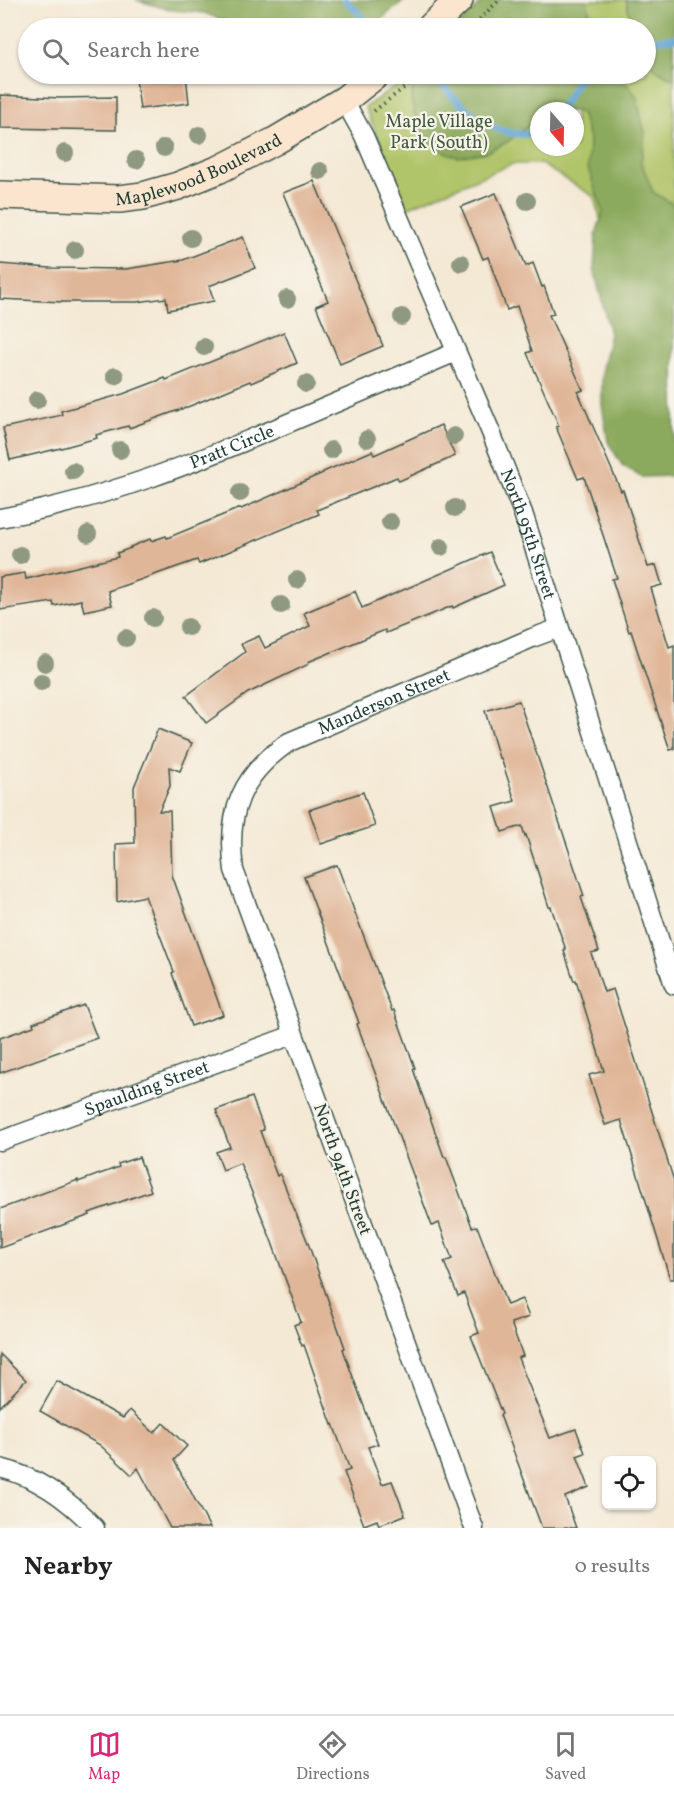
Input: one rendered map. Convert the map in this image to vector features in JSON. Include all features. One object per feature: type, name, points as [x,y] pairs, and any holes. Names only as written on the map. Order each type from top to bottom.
[{"type":"street","points":[[440,18],[459,0]]},
{"type":"street","name":"Maplewood Boulevard","points":[[0,195],[119,199],[178,186],[220,169],[274,141],[344,100],[364,84]]},
{"type":"street","name":"North 95th Street","points":[[344,100],[364,136],[490,430],[523,513],[674,985]]},
{"type":"street","name":"Pratt Circle","points":[[0,518],[93,496],[144,481],[209,457],[456,352]]},
{"type":"street","name":"Manderson Street","points":[[236,807],[255,771],[273,753],[289,742],[559,628]]},
{"type":"street","name":"North 94th Street","points":[[236,807],[231,831],[234,870],[474,1528]]},
{"type":"street","name":"Spaulding Street","points":[[0,1141],[293,1035]]},
{"type":"street","points":[[0,1468],[25,1476],[64,1499],[77,1508],[96,1528]]},
{"type":"path","points":[[481,18],[499,0]]},
{"type":"path","points":[[374,111],[409,84]]},
{"type":"green space","points":[[136,0],[405,0],[383,18],[217,18],[204,13],[171,10]]},
{"type":"green space","points":[[484,0],[587,0],[591,18],[465,18]]},
{"type":"green space","name":"Maple Village Park (South)","points":[[488,0],[674,0],[674,446],[593,196],[541,164],[512,164],[407,208],[365,107],[400,84],[656,84],[656,18],[470,18]]},
{"type":"green space","points":[[626,0],[674,0],[674,79],[656,69],[656,18],[630,18]]},
{"type":"green space","points":[[414,84],[627,84],[636,95],[645,133],[641,162],[653,192],[674,205],[674,476],[641,477],[622,465],[608,442],[602,405],[602,368],[610,334],[594,269],[596,234],[603,212],[588,168],[589,139],[584,123],[584,102],[530,102],[530,125],[507,142],[487,152],[458,157],[439,150],[418,129],[411,100]]},
{"type":"building","points":[[137,84],[187,84],[189,103],[140,109]]},
{"type":"building","points":[[0,95],[60,98],[116,97],[116,130],[0,128]]},
{"type":"building","points":[[314,181],[383,346],[340,364],[316,306],[328,301],[283,193]]},
{"type":"building","points":[[496,193],[526,266],[533,263],[542,287],[544,286],[554,314],[549,315],[583,390],[578,392],[621,491],[623,490],[648,567],[656,565],[662,585],[651,588],[669,647],[674,645],[674,749],[670,750],[631,631],[629,632],[612,579],[617,578],[584,477],[578,479],[556,427],[559,426],[527,353],[532,351],[517,306],[507,310],[488,257],[483,259],[461,207]]},
{"type":"building","points":[[243,237],[255,268],[209,286],[214,301],[168,310],[166,298],[137,302],[0,299],[0,264],[50,268],[126,269],[183,260]]},
{"type":"building","points":[[284,332],[297,363],[251,383],[250,381],[129,428],[128,426],[96,435],[97,438],[10,460],[3,428],[62,415],[61,411],[123,394],[165,378],[166,380]]},
{"type":"building","points":[[441,425],[455,456],[399,481],[397,477],[317,510],[319,514],[199,564],[197,560],[108,591],[112,605],[84,611],[81,600],[54,606],[53,602],[0,610],[0,577],[25,573],[26,579],[118,557],[117,553],[130,547],[150,539],[151,541],[166,536],[167,538],[241,509],[372,451],[374,455]]},
{"type":"building","points":[[490,552],[504,585],[453,608],[452,606],[386,633],[385,630],[308,662],[309,664],[248,693],[206,723],[186,696],[245,652],[241,644],[259,636],[265,648],[310,626],[304,613],[355,591],[362,608]]},
{"type":"building","points":[[519,701],[584,896],[581,897],[599,951],[591,953],[604,992],[613,989],[674,1181],[674,1279],[670,1279],[621,1120],[605,1125],[589,1075],[604,1071],[576,980],[574,981],[564,951],[566,950],[551,907],[549,907],[526,835],[522,826],[502,832],[494,807],[515,801],[485,711]]},
{"type":"building","points":[[158,729],[192,743],[180,771],[169,767],[170,786],[159,811],[170,811],[172,875],[223,1015],[191,1026],[172,973],[174,972],[145,896],[117,902],[116,844],[135,843],[134,787]]},
{"type":"building","points":[[363,792],[375,826],[321,844],[309,810]]},
{"type":"building","points":[[337,865],[392,1011],[394,1010],[444,1157],[446,1157],[472,1227],[477,1226],[507,1305],[522,1299],[529,1317],[511,1323],[523,1356],[518,1358],[550,1438],[576,1429],[585,1453],[577,1456],[589,1487],[565,1497],[576,1528],[542,1528],[500,1415],[502,1414],[471,1336],[479,1333],[464,1293],[458,1296],[444,1262],[452,1259],[439,1223],[432,1226],[304,877]]},
{"type":"building","points":[[84,1005],[97,1038],[0,1073],[0,1038],[34,1026],[33,1023]]},
{"type":"building","points":[[252,1097],[264,1130],[260,1131],[277,1176],[280,1174],[308,1243],[345,1348],[343,1349],[378,1444],[368,1447],[382,1484],[392,1481],[405,1515],[379,1525],[377,1520],[364,1525],[344,1472],[350,1470],[304,1345],[302,1346],[294,1325],[301,1322],[240,1163],[223,1170],[216,1152],[230,1147],[216,1110]]},
{"type":"building","points":[[139,1157],[151,1191],[0,1248],[0,1209],[119,1167],[118,1164]]},
{"type":"building","points":[[0,1354],[26,1380],[0,1407]]},
{"type":"building","points":[[57,1381],[123,1418],[130,1410],[154,1433],[163,1423],[187,1446],[174,1460],[210,1528],[170,1528],[138,1468],[132,1475],[100,1445],[40,1411]]},
{"type":"waterway","points":[[345,0],[363,17]]},
{"type":"waterway","points":[[656,39],[674,38]]},
{"type":"waterway","points":[[440,84],[483,122],[507,132],[530,134]]},
{"type":"waterway","points":[[565,102],[576,84]]}]
